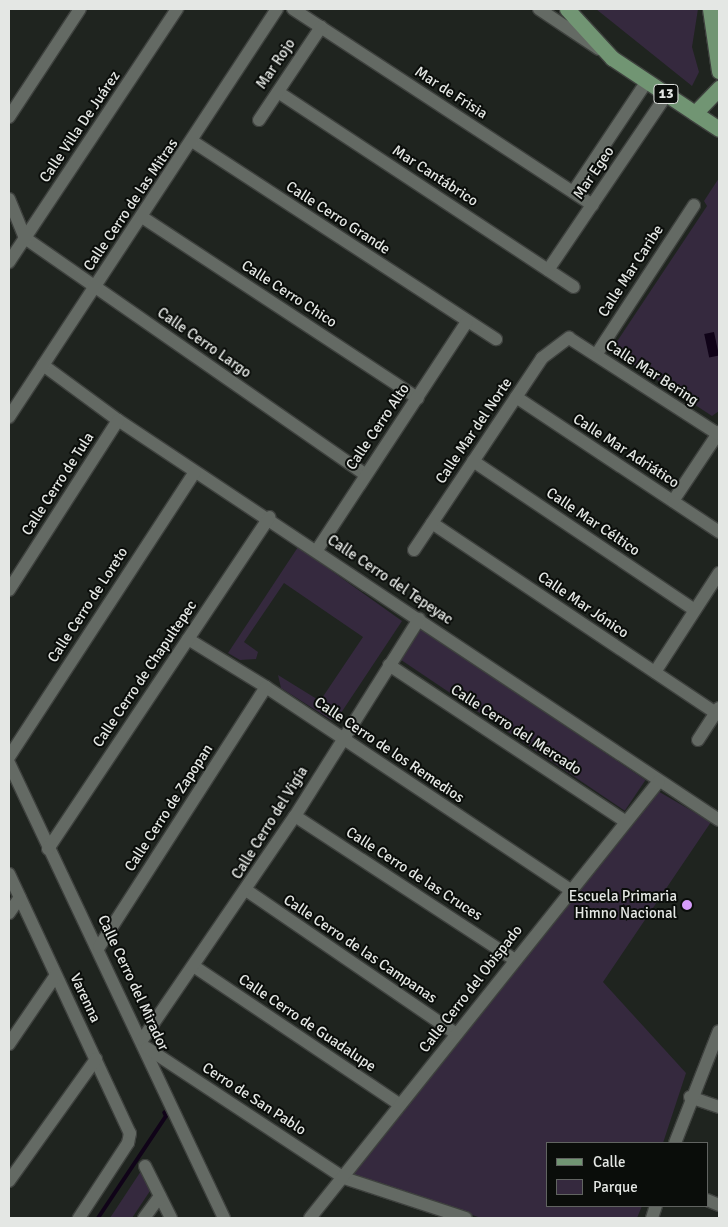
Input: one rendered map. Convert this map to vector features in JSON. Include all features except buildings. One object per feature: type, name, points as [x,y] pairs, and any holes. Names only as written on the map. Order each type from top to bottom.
[{"type":"main road","name":"13","points":[[567,9],[612,58],[718,128]]},
{"type":"main road","points":[[710,9],[719,71]]},
{"type":"main road","points":[[695,113],[719,88]]},
{"type":"main road","points":[[718,128],[719,105]]},
{"type":"street","points":[[9,117],[80,9]]},
{"type":"street","name":"Calle Villa De Juárez","points":[[9,262],[178,9]]},
{"type":"street","name":"Calle Cerro de las Mitras","points":[[9,417],[277,9]]},
{"type":"street","name":"Mar de Frisia","points":[[293,9],[592,204]]},
{"type":"street","points":[[539,9],[612,58]]},
{"type":"street","name":"Mar Rojo","points":[[259,120],[321,27]]},
{"type":"street","name":"Mar Egeo","points":[[573,192],[647,81]]},
{"type":"street","name":"Mar Cantábrico","points":[[278,92],[574,287]]},
{"type":"street","name":"Mar Egeo","points":[[548,270],[667,94]]},
{"type":"street","name":"Calle Cerro Grande","points":[[192,141],[467,322],[496,339]]},
{"type":"street","points":[[9,199],[25,238]]},
{"type":"street","name":"Calle Mar Caribe","points":[[596,356],[694,205]]},
{"type":"street","name":"Calle Cerro Chico","points":[[142,217],[418,398]]},
{"type":"street","name":"Calle Cerro Largo","points":[[25,238],[365,474]]},
{"type":"street","name":"Calle Cerro Alto","points":[[317,550],[365,474],[418,398],[467,322]]},
{"type":"street","name":"Calle Mar Bering","points":[[569,338],[718,433]]},
{"type":"street","name":"Calle Mar del Norte","points":[[414,550],[542,358],[569,338]]},
{"type":"street","name":"Calle Cerro del Tepeyac","points":[[43,365],[118,420],[195,472],[269,517],[719,820]]},
{"type":"street","name":"Calle Mar Adriático","points":[[516,398],[719,532]]},
{"type":"street","name":"Calle Cerro de Tula","points":[[9,590],[118,420]]},
{"type":"street","points":[[673,501],[718,433]]},
{"type":"street","name":"Calle Mar Céltico","points":[[473,461],[695,610]]},
{"type":"street","name":"Calle Cerro de Loreto","points":[[9,757],[195,472]]},
{"type":"street","name":"Calle Cerro de Chapultepec","points":[[48,849],[269,517]]},
{"type":"street","name":"Calle Mar Jónico","points":[[432,523],[655,672],[718,711]]},
{"type":"street","points":[[655,672],[719,573]]},
{"type":"street","name":"Calle Cerro del Vigía","points":[[144,1044],[295,816],[340,739],[419,619]]},
{"type":"street","name":"Calle Cerro de los Remedios","points":[[188,639],[266,686],[340,739],[570,890]]},
{"type":"street","name":"Calle Cerro del Mercado","points":[[389,665],[626,822]]},
{"type":"street","name":"Calle Cerro de Zapopan","points":[[99,947],[266,686]]},
{"type":"street","points":[[698,740],[718,711]]},
{"type":"street","name":"Calle Cerro del Mirador","points":[[9,763],[48,849],[99,947],[224,1218]]},
{"type":"street","name":"Calle Cerro del Obispado","points":[[310,1218],[344,1178],[570,890],[659,781]]},
{"type":"street","name":"Calle Cerro de las Cruces","points":[[295,816],[515,960]]},
{"type":"street","name":"Varenna","points":[[9,874],[130,1136],[79,1218]]},
{"type":"street","name":"Calle Cerro de las Campanas","points":[[246,890],[456,1034]]},
{"type":"street","points":[[9,913],[20,897]]},
{"type":"street","name":"Calle Cerro de Guadalupe","points":[[196,967],[400,1105]]},
{"type":"street","points":[[9,1044],[56,976]]},
{"type":"street","points":[[676,1142],[690,1098],[719,1031]]},
{"type":"street","name":"Cerro de San Pablo","points":[[144,1044],[344,1178],[466,1218]]},
{"type":"street","points":[[9,1180],[96,1059]]},
{"type":"street","points":[[690,1098],[719,1107]]},
{"type":"street","points":[[145,1166],[170,1218]]},
{"type":"street","points":[[144,1218],[160,1196]]},
{"type":"green space","points":[[596,9],[698,9],[692,47],[699,72],[692,86]]},
{"type":"green space","points":[[719,178],[719,411],[712,416],[619,355],[616,343],[707,206],[704,201]]},
{"type":"green space","points":[[298,547],[402,621],[337,719],[331,720],[281,688],[278,675],[320,701],[363,637],[284,583],[244,642],[258,652],[256,659],[240,660],[228,653]]},
{"type":"green space","points":[[420,628],[645,780],[625,811],[399,659]]},
{"type":"green space","points":[[656,790],[711,822],[603,982],[686,1073],[663,1142],[546,1142],[546,1207],[642,1207],[637,1218],[481,1218],[347,1173]]},
{"type":"green space","points":[[141,1171],[150,1191],[132,1218],[110,1218]]},
{"type":"shaded area","points":[[714,332],[719,355],[709,358],[704,334]]},
{"type":"waterway","points":[[98,1218],[166,1116],[164,1112]]},
{"type":"place","name":"Escuela Primaria Himno Nacional","points":[[687,905]]}]
